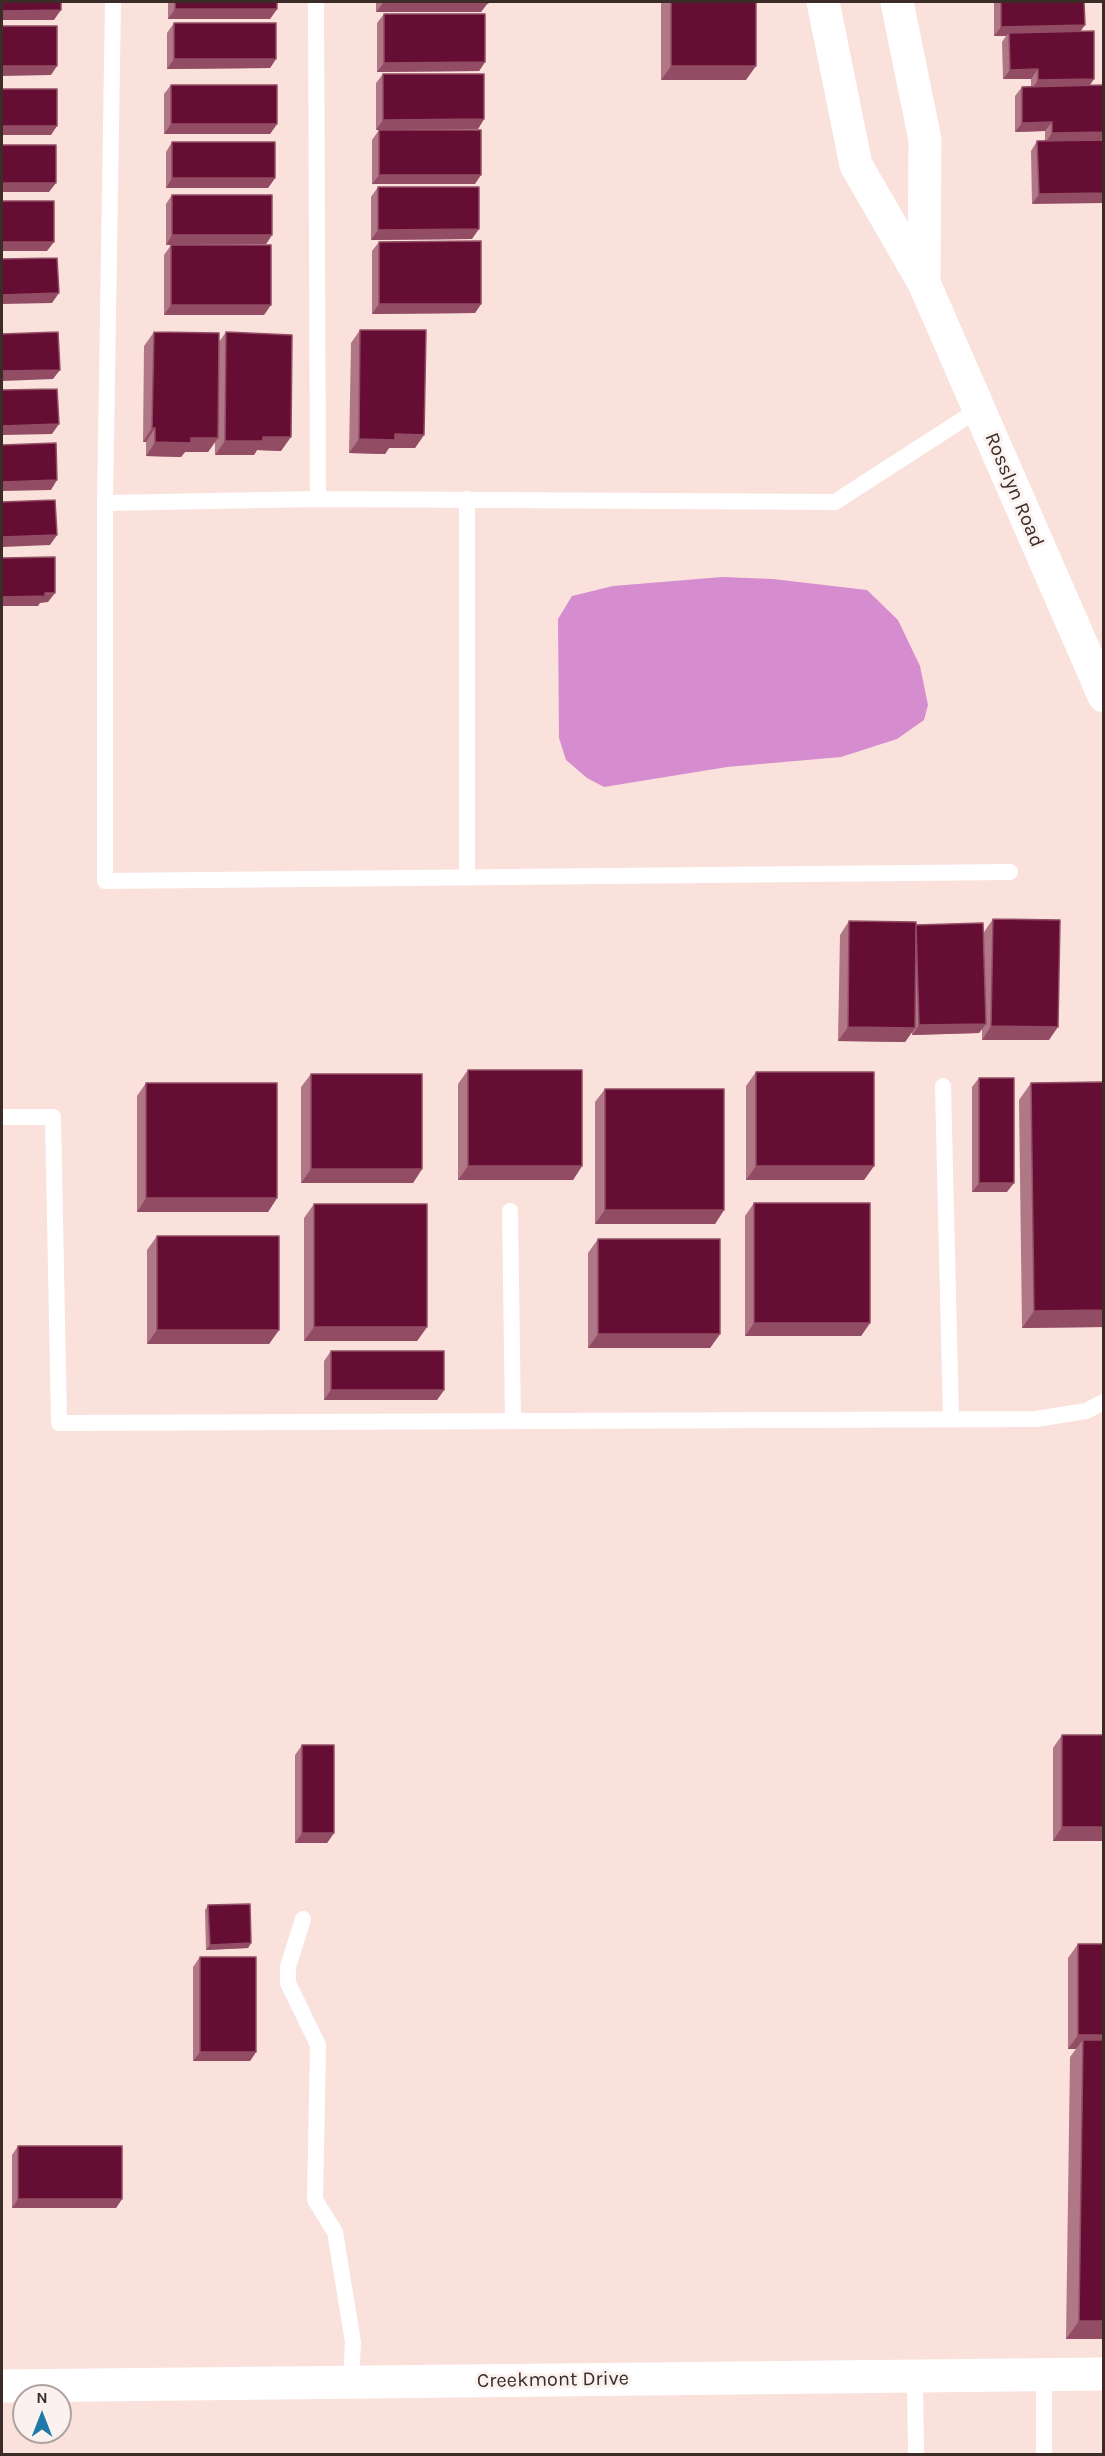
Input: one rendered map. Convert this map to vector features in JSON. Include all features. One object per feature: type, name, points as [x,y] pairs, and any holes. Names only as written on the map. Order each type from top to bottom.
[{"type":"street","name":"Rosslyn Road","points":[[823,2],[856,165],[924,283],[1104,696]]},
{"type":"street","name":"Rosslyn Road","points":[[897,2],[925,140],[924,283]]},
{"type":"street","name":"Creekmont Drive","points":[[2,2386],[1104,2374]]},
{"type":"lane","points":[[113,2],[105,503],[105,881],[1010,872]]},
{"type":"lane","points":[[316,2],[318,499]]},
{"type":"lane","points":[[105,503],[318,499],[835,502],[979,409]]},
{"type":"lane","points":[[467,499],[467,877]]},
{"type":"lane","points":[[943,1086],[951,1419]]},
{"type":"lane","points":[[2,1117],[53,1117],[59,1423],[1036,1419],[1086,1411],[1104,1401]]},
{"type":"lane","points":[[510,1210],[513,1421]]},
{"type":"lane","points":[[303,1919],[288,1967],[288,1983],[318,2045],[315,2200],[336,2232],[353,2342],[351,2382]]},
{"type":"lane","points":[[1044,2375],[1044,2454]]},
{"type":"lane","points":[[915,2376],[916,2454]]},
{"type":"shaded area","points":[[722,577],[773,579],[867,590],[898,620],[920,666],[928,705],[924,720],[897,739],[841,757],[727,767],[604,787],[587,778],[566,760],[559,738],[558,619],[572,596],[613,586]]},
{"type":"building","points":[[2,2],[61,2],[61,10],[2,11]]},
{"type":"building","points":[[175,2],[277,2],[277,9],[175,9]]},
{"type":"building","points":[[488,2],[488,3],[383,3]]},
{"type":"building","points":[[671,2],[756,2],[756,66],[671,66]]},
{"type":"building","points":[[1001,2],[1084,2],[1085,25],[1001,27]]},
{"type":"building","points":[[384,14],[485,14],[485,62],[384,63]]},
{"type":"building","points":[[174,23],[276,23],[276,59],[174,59]]},
{"type":"building","points":[[2,26],[57,26],[57,66],[2,66]]},
{"type":"building","points":[[1094,31],[1094,79],[1038,80],[1038,69],[1010,70],[1009,33]]},
{"type":"building","points":[[383,74],[484,74],[484,119],[383,120]]},
{"type":"building","points":[[171,85],[277,85],[277,124],[171,124]]},
{"type":"building","points":[[1104,85],[1104,132],[1052,133],[1052,122],[1022,123],[1022,87]]},
{"type":"building","points":[[2,89],[57,89],[57,126],[2,126]]},
{"type":"building","points":[[379,130],[481,130],[481,175],[379,175]]},
{"type":"building","points":[[1104,140],[1104,193],[1039,194],[1037,141]]},
{"type":"building","points":[[172,142],[275,142],[275,178],[172,178]]},
{"type":"building","points":[[2,145],[56,145],[56,183],[2,183]]},
{"type":"building","points":[[378,187],[479,187],[479,229],[378,230]]},
{"type":"building","points":[[172,195],[272,195],[272,235],[172,235]]},
{"type":"building","points":[[2,201],[54,201],[54,242],[2,242]]},
{"type":"building","points":[[481,241],[481,304],[379,304],[379,242]]},
{"type":"building","points":[[171,245],[271,245],[271,305],[171,305]]},
{"type":"building","points":[[57,258],[59,293],[2,295],[2,259]]},
{"type":"building","points":[[360,330],[426,330],[424,435],[395,434],[395,440],[359,439]]},
{"type":"building","points":[[58,332],[60,370],[2,371],[2,334]]},
{"type":"building","points":[[154,332],[219,333],[218,438],[191,438],[191,443],[155,442],[155,428],[152,428]]},
{"type":"building","points":[[226,332],[292,335],[291,437],[263,437],[263,441],[225,441]]},
{"type":"building","points":[[57,389],[59,424],[2,426],[2,390]]},
{"type":"building","points":[[56,443],[57,480],[2,482],[2,445]]},
{"type":"building","points":[[55,500],[57,535],[2,537],[2,502]]},
{"type":"building","points":[[55,557],[55,593],[45,593],[45,596],[2,597],[2,558]]},
{"type":"building","points":[[993,919],[1060,920],[1058,1027],[991,1026]]},
{"type":"building","points":[[849,921],[916,922],[915,1028],[848,1027]]},
{"type":"building","points":[[983,923],[986,1024],[919,1025],[916,925]]},
{"type":"building","points":[[468,1070],[582,1070],[582,1166],[468,1166]]},
{"type":"building","points":[[756,1072],[874,1072],[874,1166],[756,1166]]},
{"type":"building","points":[[311,1074],[422,1074],[422,1169],[311,1169]]},
{"type":"building","points":[[979,1078],[1014,1078],[1014,1183],[979,1183]]},
{"type":"building","points":[[1104,1082],[1104,1310],[1034,1311],[1031,1083]]},
{"type":"building","points":[[146,1083],[277,1083],[277,1198],[146,1198]]},
{"type":"building","points":[[605,1089],[724,1089],[724,1210],[605,1210]]},
{"type":"building","points":[[754,1203],[870,1203],[870,1323],[754,1323]]},
{"type":"building","points":[[314,1204],[427,1204],[427,1327],[314,1327]]},
{"type":"building","points":[[157,1236],[279,1236],[279,1330],[157,1330]]},
{"type":"building","points":[[598,1239],[720,1239],[720,1334],[598,1334]]},
{"type":"building","points":[[331,1351],[444,1351],[444,1390],[331,1390]]},
{"type":"building","points":[[1062,1735],[1104,1735],[1104,1827],[1062,1827]]},
{"type":"building","points":[[302,1745],[334,1745],[334,1833],[302,1833]]},
{"type":"building","points":[[250,1904],[251,1943],[210,1945],[208,1905]]},
{"type":"building","points":[[1078,1944],[1104,1944],[1104,2035],[1078,2035]]},
{"type":"building","points":[[200,1957],[256,1957],[256,2052],[200,2052]]},
{"type":"building","points":[[1083,2040],[1104,2040],[1104,2321],[1079,2321]]},
{"type":"building","points":[[18,2146],[122,2146],[122,2199],[18,2199]]}]
